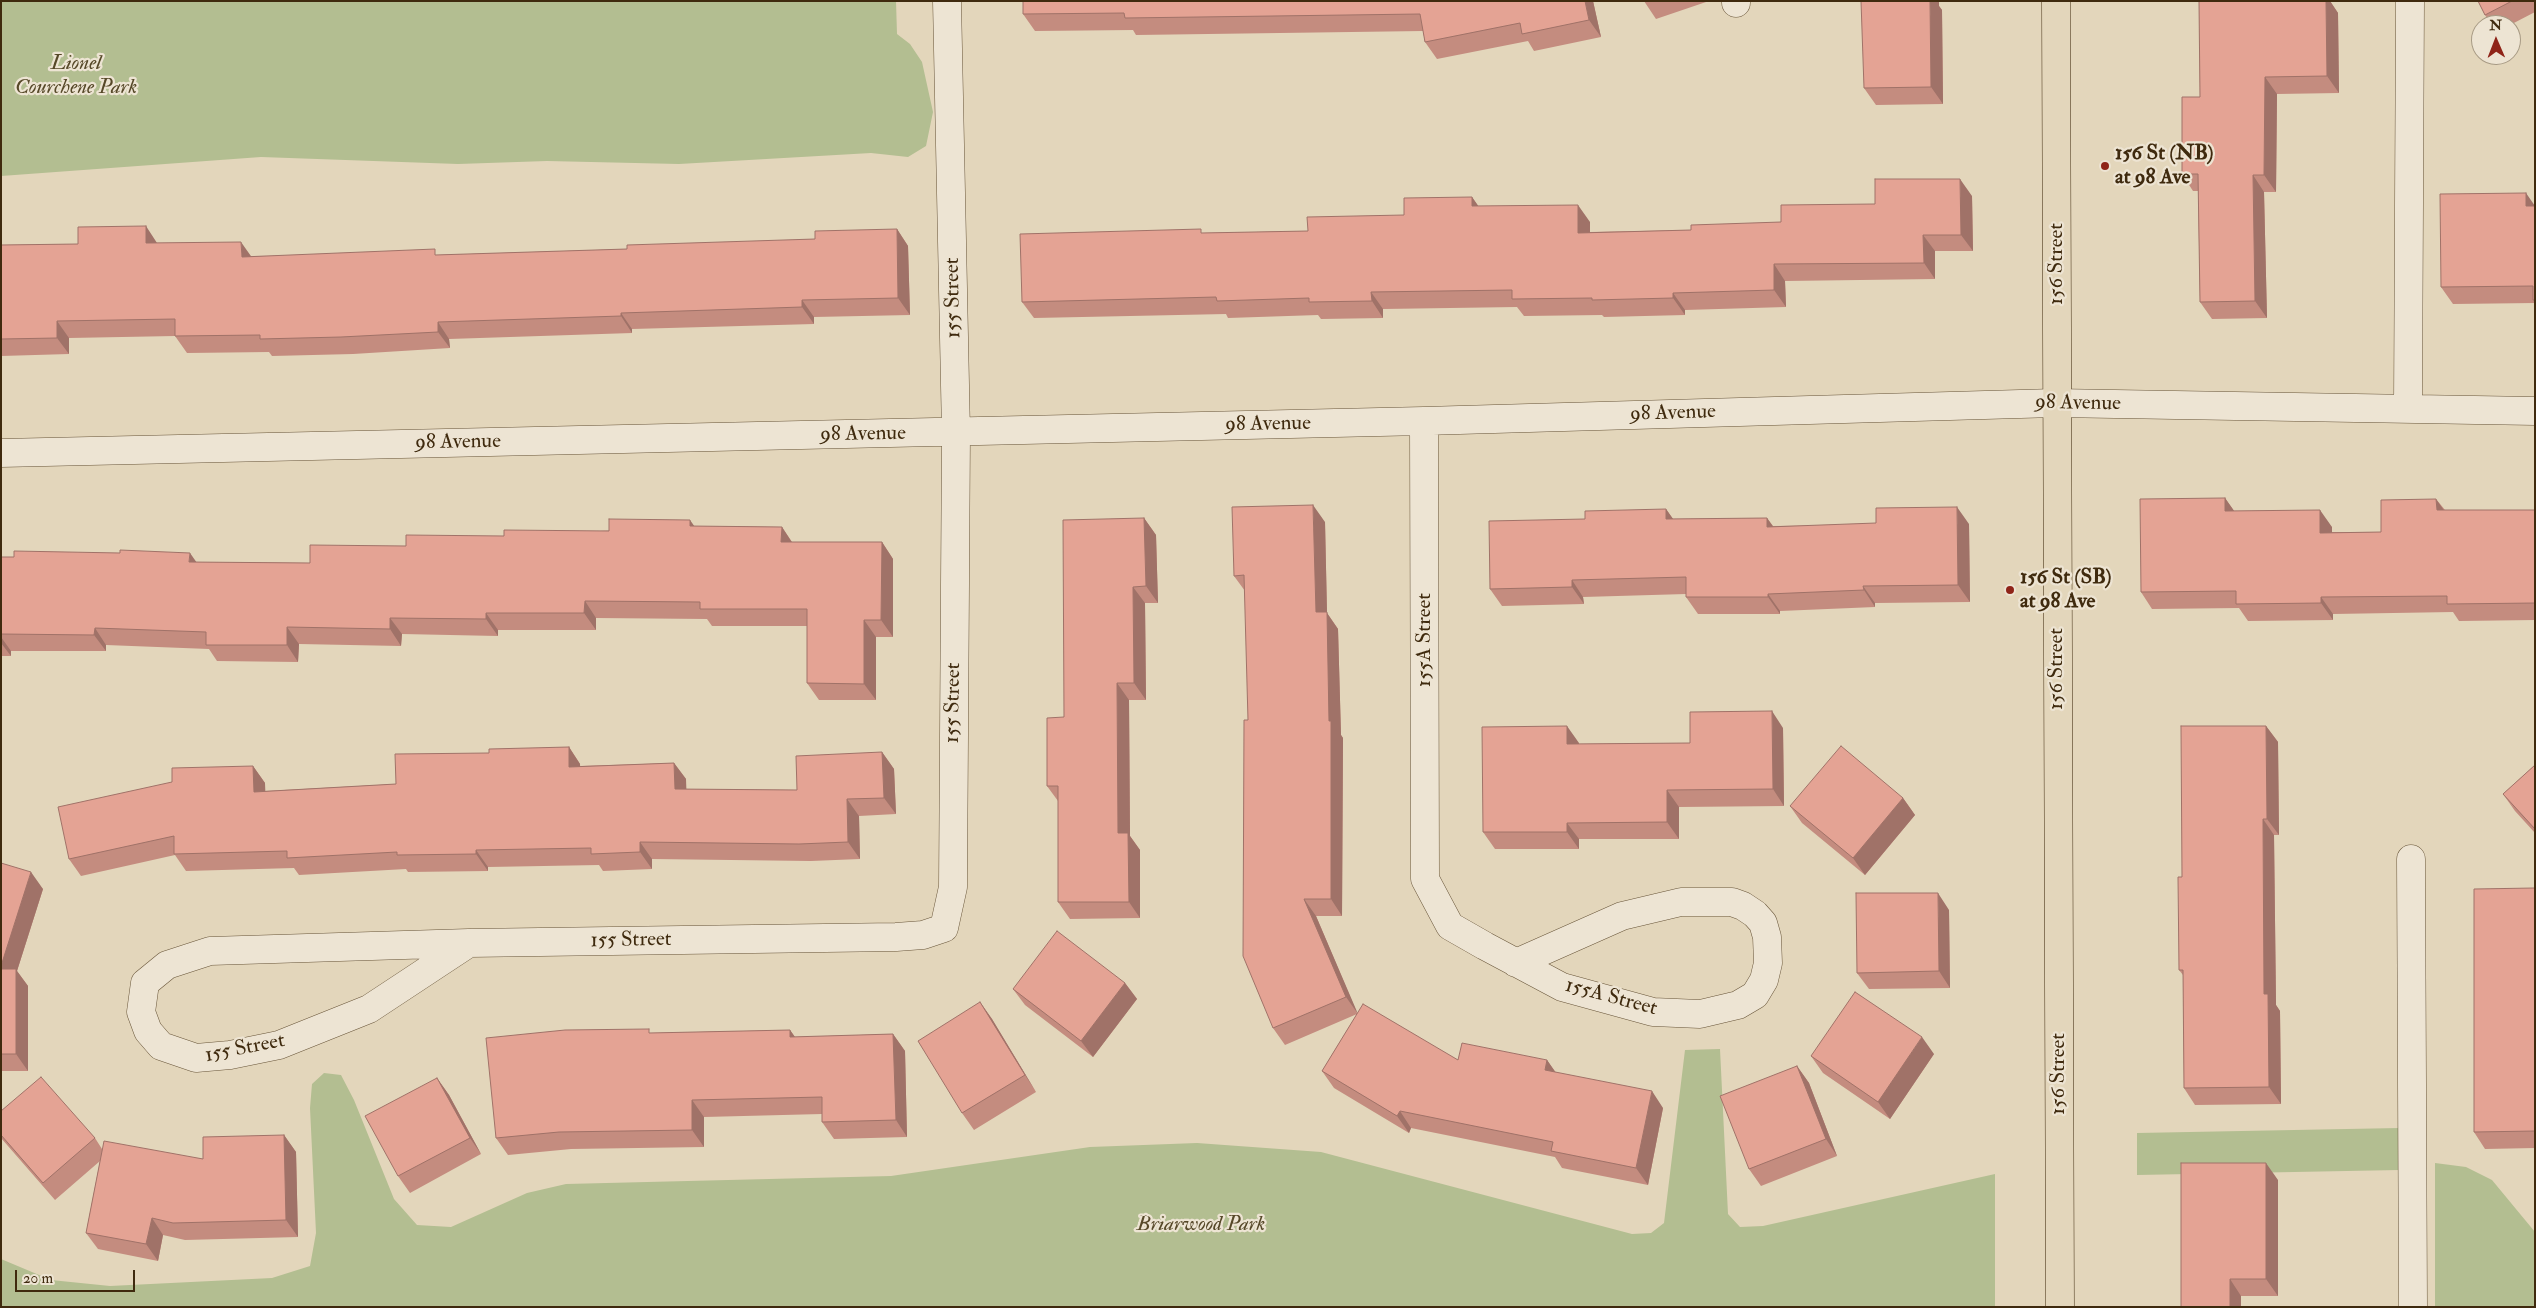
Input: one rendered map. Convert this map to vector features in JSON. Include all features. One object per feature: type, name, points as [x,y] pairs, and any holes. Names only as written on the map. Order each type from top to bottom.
[{"type":"main road","name":"156 Street","points":[[2056,1],[2057,357],[2055,403],[2060,1307]]},
{"type":"street","name":"155 Street","points":[[469,943],[369,1009],[271,1047],[230,1055],[196,1058],[162,1046],[148,1031],[141,1012],[145,983],[168,965],[210,951],[469,943],[896,937],[923,936],[944,928],[953,887],[956,433],[947,1]]},
{"type":"street","points":[[2408,408],[2410,1]]},
{"type":"street","name":"98 Avenue","points":[[1,453],[956,433],[2055,403],[2535,411]]},
{"type":"street","name":"155A Street","points":[[1424,421],[1425,879],[1450,926],[1516,963],[1562,987],[1653,1012],[1700,1014],[1716,1012],[1738,1005],[1754,995],[1764,980],[1766,972],[1767,937],[1763,924],[1755,914],[1742,906],[1732,902],[1681,902],[1622,916],[1516,963]]},
{"type":"street","points":[[2411,859],[2413,1307]]},
{"type":"green space","name":"Lionel Courchene Park","points":[[1,1],[896,1],[897,34],[910,44],[922,62],[933,112],[926,146],[908,157],[871,153],[679,164],[547,161],[458,164],[261,157],[1,176]]},
{"type":"green space","name":"Briarwood Park","points":[[1720,1049],[1728,1214],[1740,1227],[1763,1226],[1995,1174],[1995,1307],[1,1307],[1,1259],[51,1280],[110,1286],[272,1278],[310,1266],[316,1233],[310,1108],[312,1084],[324,1073],[341,1075],[354,1100],[394,1199],[417,1225],[451,1227],[527,1193],[566,1184],[891,1176],[1090,1147],[1197,1143],[1321,1152],[1632,1234],[1651,1233],[1664,1223],[1685,1050]]},
{"type":"green space","points":[[2399,1128],[2399,1170],[2137,1175],[2137,1133]]},
{"type":"green space","points":[[2435,1163],[2466,1167],[2492,1180],[2535,1232],[2535,1307],[2435,1307]]},
{"type":"building","points":[[1023,1],[1585,1],[1589,20],[1522,34],[1520,23],[1425,42],[1420,14],[1125,18],[1124,13],[1023,14]]},
{"type":"building","points":[[1861,1],[1930,1],[1931,87],[1864,88]]},
{"type":"building","points":[[2199,1],[2326,1],[2327,76],[2265,77],[2264,175],[2253,175],[2255,301],[2200,302],[2198,174],[2182,174],[2182,97],[2200,97]]},
{"type":"building","points":[[2478,1],[2512,1],[2485,15]]},
{"type":"building","points":[[1875,179],[1960,179],[1961,235],[1923,235],[1924,263],[1774,264],[1774,290],[1673,293],[1673,298],[1512,299],[1512,290],[1371,292],[1372,301],[1309,302],[1309,298],[1217,301],[1216,297],[1022,302],[1020,234],[1201,229],[1201,233],[1308,231],[1307,217],[1404,215],[1404,198],[1472,197],[1472,206],[1578,205],[1578,233],[1691,230],[1691,225],[1781,222],[1781,205],[1875,204]]},
{"type":"building","points":[[2526,193],[2526,206],[2535,206],[2535,300],[2533,300],[2533,286],[2441,287],[2440,194]]},
{"type":"building","points":[[146,226],[146,243],[241,242],[242,257],[435,249],[435,255],[627,249],[627,245],[815,239],[815,231],[897,229],[898,298],[802,300],[802,307],[621,313],[621,316],[438,322],[438,332],[341,337],[260,339],[260,335],[175,336],[175,319],[57,321],[57,338],[1,339],[1,245],[78,244],[78,227]]},
{"type":"building","points":[[2225,498],[2225,511],[2320,510],[2320,533],[2381,532],[2381,500],[2436,499],[2437,510],[2535,510],[2535,603],[2447,604],[2447,596],[2321,597],[2321,603],[2236,604],[2236,591],[2141,592],[2140,499]]},
{"type":"building","points":[[1313,505],[1316,612],[1327,612],[1329,721],[1331,721],[1331,899],[1304,899],[1346,997],[1273,1028],[1243,956],[1244,720],[1248,720],[1244,575],[1234,576],[1232,507]]},
{"type":"building","points":[[1957,507],[1958,585],[1863,586],[1864,590],[1768,594],[1768,597],[1686,597],[1686,577],[1572,580],[1572,587],[1490,589],[1489,521],[1585,519],[1585,511],[1666,509],[1666,519],[1767,518],[1767,527],[1876,523],[1876,508]]},
{"type":"building","points":[[1144,518],[1146,586],[1133,587],[1134,683],[1117,683],[1118,833],[1128,833],[1129,902],[1058,902],[1058,786],[1047,786],[1047,718],[1064,717],[1063,520]]},
{"type":"building","points":[[609,519],[690,520],[690,526],[782,527],[781,542],[882,542],[881,620],[864,620],[864,684],[807,683],[807,609],[700,609],[700,602],[585,601],[584,613],[486,613],[486,619],[390,618],[390,629],[287,627],[287,645],[206,645],[206,632],[95,628],[94,635],[1,634],[1,557],[14,557],[14,551],[120,553],[120,550],[190,553],[189,562],[310,563],[310,545],[406,546],[406,535],[504,536],[504,530],[609,531]]},
{"type":"building","points":[[1772,711],[1773,789],[1667,790],[1667,822],[1567,823],[1567,832],[1483,832],[1482,727],[1567,726],[1567,744],[1690,743],[1690,712]]},
{"type":"building","points":[[2181,726],[2266,726],[2267,819],[2263,819],[2264,994],[2268,994],[2269,1087],[2184,1088],[2183,970],[2179,970],[2178,877],[2182,877]]},
{"type":"building","points":[[1841,746],[1903,798],[1853,858],[1790,806]]},
{"type":"building","points":[[569,747],[569,767],[674,763],[675,789],[797,790],[796,756],[882,752],[884,798],[847,799],[848,842],[799,844],[640,842],[640,852],[591,854],[591,848],[476,850],[476,854],[397,855],[397,852],[287,858],[287,851],[174,854],[174,836],[69,859],[58,807],[172,782],[172,768],[253,766],[254,792],[396,784],[395,754],[489,753],[489,749]]},
{"type":"building","points":[[2535,765],[2535,829],[2503,794]]},
{"type":"building","points":[[1,863],[31,872],[1,966]]},
{"type":"building","points":[[2535,888],[2535,1131],[2474,1132],[2474,889]]},
{"type":"building","points":[[1856,893],[1938,893],[1939,971],[1857,973]]},
{"type":"building","points":[[1057,931],[1125,983],[1081,1041],[1013,989]]},
{"type":"building","points":[[1,969],[16,969],[16,1054],[1,1054]]},
{"type":"building","points":[[1855,992],[1922,1037],[1878,1102],[1811,1056]]},
{"type":"building","points":[[980,1002],[1025,1075],[962,1113],[918,1041]]},
{"type":"building","points":[[1363,1004],[1458,1060],[1462,1043],[1547,1060],[1545,1070],[1652,1091],[1636,1168],[1551,1151],[1553,1142],[1400,1111],[1397,1116],[1322,1071]]},
{"type":"building","points":[[649,1029],[649,1033],[790,1030],[790,1037],[893,1034],[896,1120],[822,1122],[822,1097],[692,1100],[692,1130],[559,1132],[496,1138],[486,1038],[565,1030]]},
{"type":"building","points":[[1797,1066],[1826,1139],[1749,1169],[1720,1096]]},
{"type":"building","points":[[41,1077],[95,1138],[43,1183],[1,1135],[1,1111]]},
{"type":"building","points":[[437,1078],[470,1138],[398,1176],[365,1116]]},
{"type":"building","points":[[284,1135],[286,1220],[173,1223],[152,1218],[146,1244],[86,1233],[104,1141],[203,1159],[203,1137]]},
{"type":"building","points":[[2181,1163],[2266,1163],[2266,1279],[2230,1279],[2230,1307],[2181,1307]]},
{"type":"place","name":"156 St (NB) at 98 Ave","points":[[2105,166]]},
{"type":"place","name":"156 St (SB) at 98 Ave","points":[[2010,590]]}]
